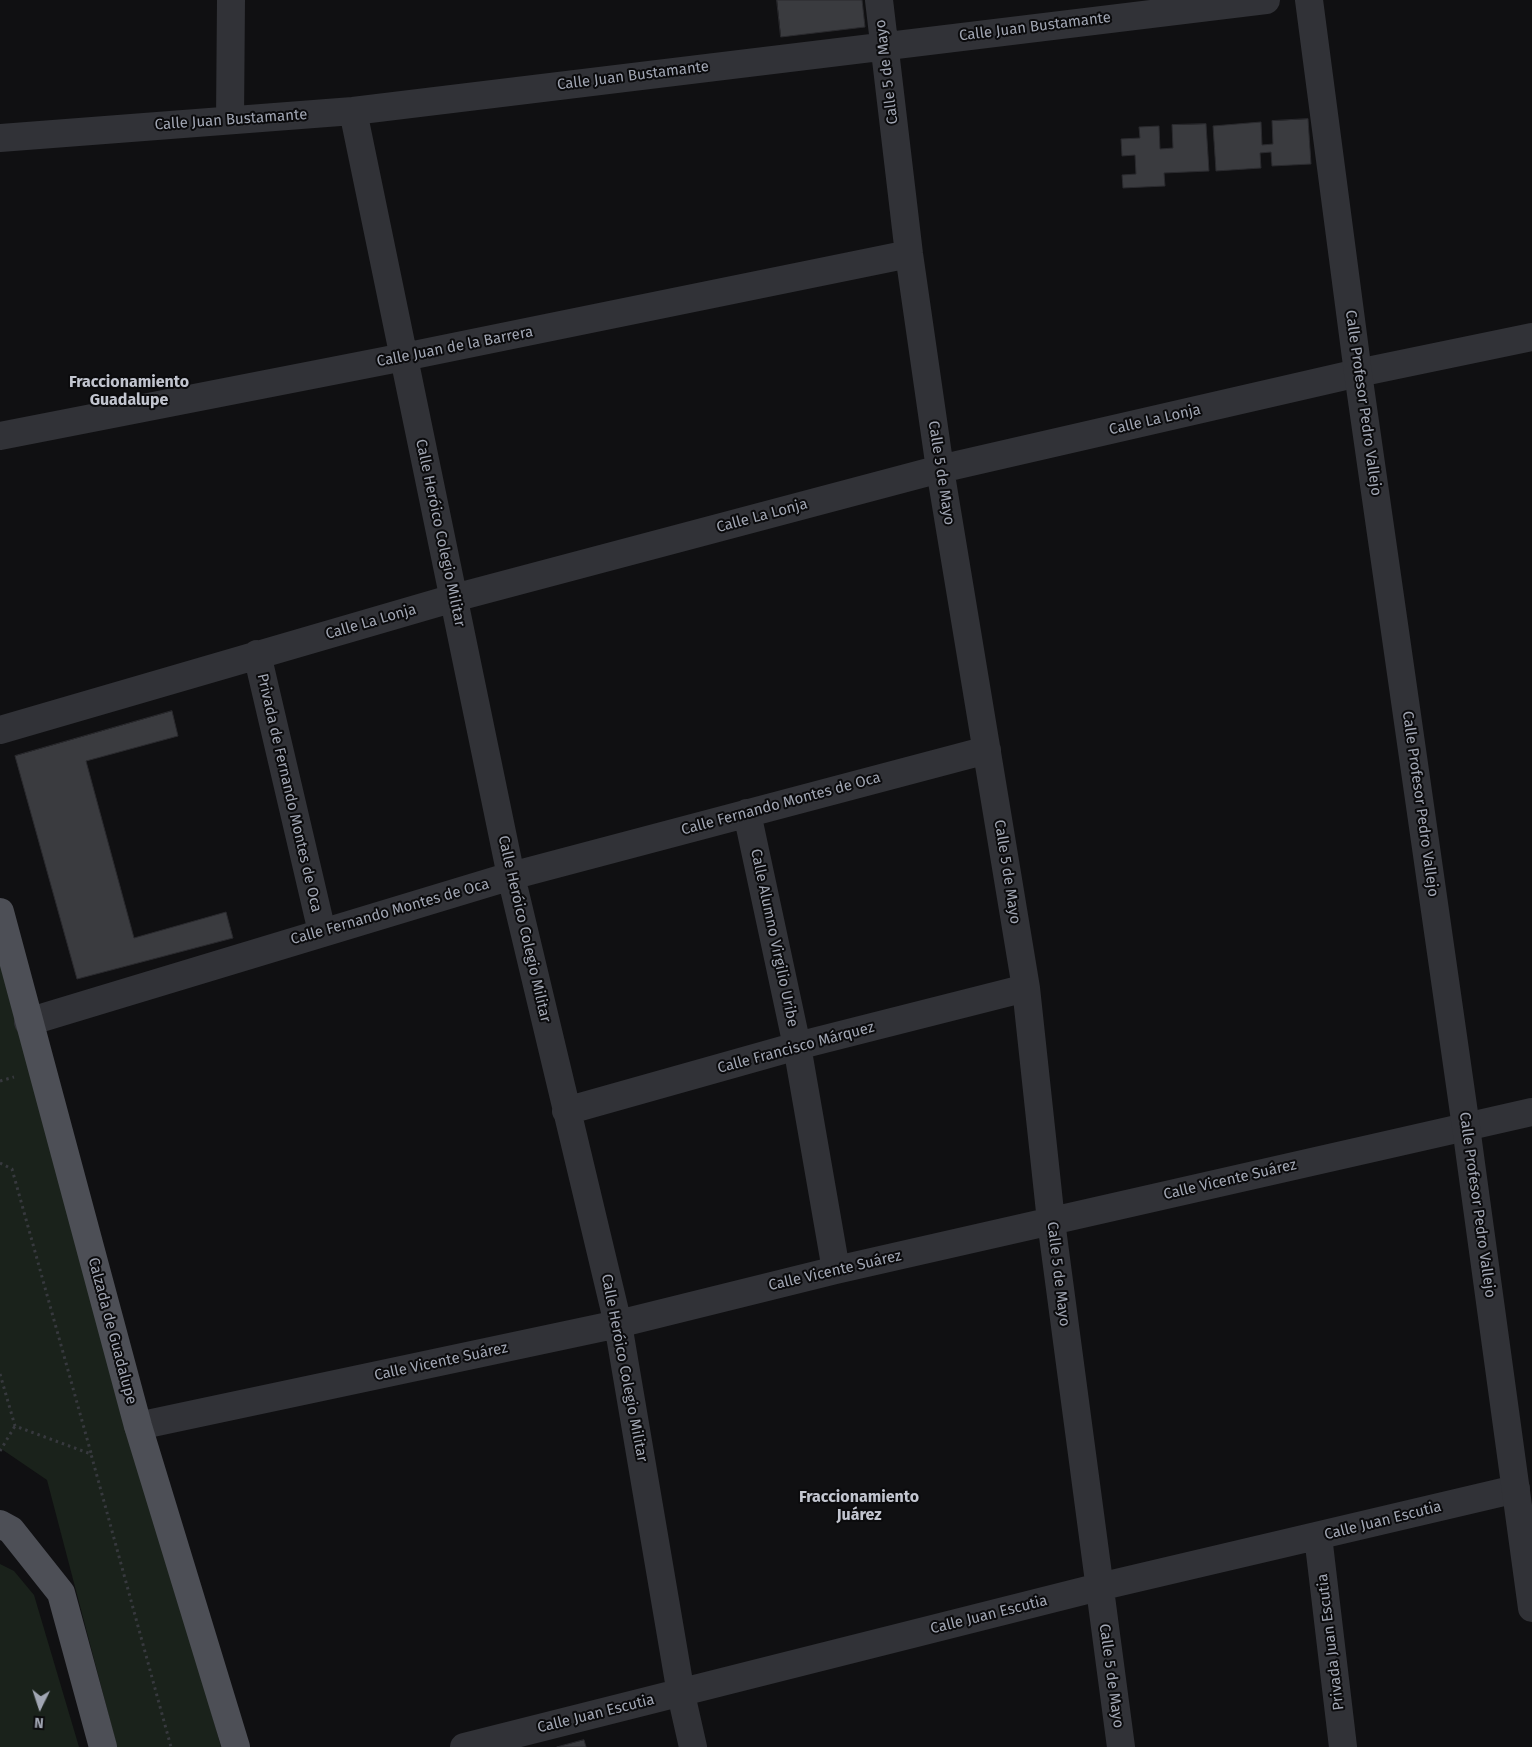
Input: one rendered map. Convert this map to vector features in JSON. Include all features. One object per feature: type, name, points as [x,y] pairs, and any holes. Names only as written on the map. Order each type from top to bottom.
[{"type":"main road","name":"Calzada de Guadalupe","points":[[0,912],[138,1426],[236,1747]]},
{"type":"main road","points":[[0,1524],[11,1530],[61,1593],[103,1747]]},
{"type":"street","points":[[230,120],[231,0]]},
{"type":"street","name":"Calle 5 de Mayo","points":[[879,0],[910,254],[940,469],[1026,988],[1051,1221],[1121,1747]]},
{"type":"street","name":"Calle Juan Bustamante","points":[[0,138],[353,111],[883,45],[1266,0]]},
{"type":"street","name":"Calle Profesor Pedro Vallejo","points":[[1309,0],[1358,373],[1516,1488],[1530,1570],[1532,1608]]},
{"type":"street","name":"Calle Heróico Colegio Militar","points":[[353,111],[511,876],[618,1324],[681,1694],[693,1747]]},
{"type":"street","name":"Calle Juan de la Barrera","points":[[0,436],[404,357],[910,254]]},
{"type":"street","name":"Calle La Lonja","points":[[0,730],[454,598],[940,469],[1358,373],[1532,337]]},
{"type":"street","name":"Privada de Fernando Montes de Oca","points":[[257,654],[322,932]]},
{"type":"street","name":"Calle Fernando Montes de Oca","points":[[28,1022],[511,876],[987,750]]},
{"type":"street","name":"Calle Alumno Virgilio Uribe","points":[[747,813],[797,1046],[836,1270]]},
{"type":"street","name":"Calle Francisco Márquez","points":[[566,1110],[797,1046],[1026,988]]},
{"type":"street","name":"Calle Vicente Suárez","points":[[138,1426],[618,1324],[836,1270],[1532,1112]]},
{"type":"street","name":"Calle Juan Escutia","points":[[464,1747],[497,1743],[1099,1587],[1516,1488]]},
{"type":"street","name":"Privada Juan Escutia","points":[[1318,1536],[1344,1747]]},
{"type":"path","points":[[0,1164],[12,1169],[92,1454],[171,1747]]},
{"type":"path","points":[[0,1374],[15,1426],[0,1451]]},
{"type":"path","points":[[15,1426],[92,1454]]},
{"type":"shaded area","points":[[0,949],[221,1747],[117,1747],[47,1480],[0,1448]]},
{"type":"shaded area","points":[[0,1564],[14,1571],[34,1595],[79,1747],[0,1747]]},
{"type":"building","points":[[777,0],[862,0],[865,27],[781,37]]},
{"type":"building","points":[[1308,119],[1311,164],[1272,166],[1271,152],[1260,153],[1261,168],[1216,171],[1213,126],[1261,122],[1262,145],[1273,144],[1272,121]]},
{"type":"building","points":[[1206,124],[1209,171],[1164,173],[1165,186],[1123,188],[1122,175],[1136,174],[1135,155],[1122,156],[1121,139],[1140,138],[1139,127],[1159,126],[1160,149],[1173,148],[1172,125]]},
{"type":"building","points":[[172,711],[178,736],[86,761],[134,938],[226,912],[233,938],[77,979],[15,756]]},
{"type":"building","points":[[584,1740],[586,1747],[557,1747]]},
{"type":"district","name":"Fraccionamiento Guadalupe","points":[[129,392]]},
{"type":"district","name":"Fraccionamiento Juárez","points":[[859,1507]]}]
